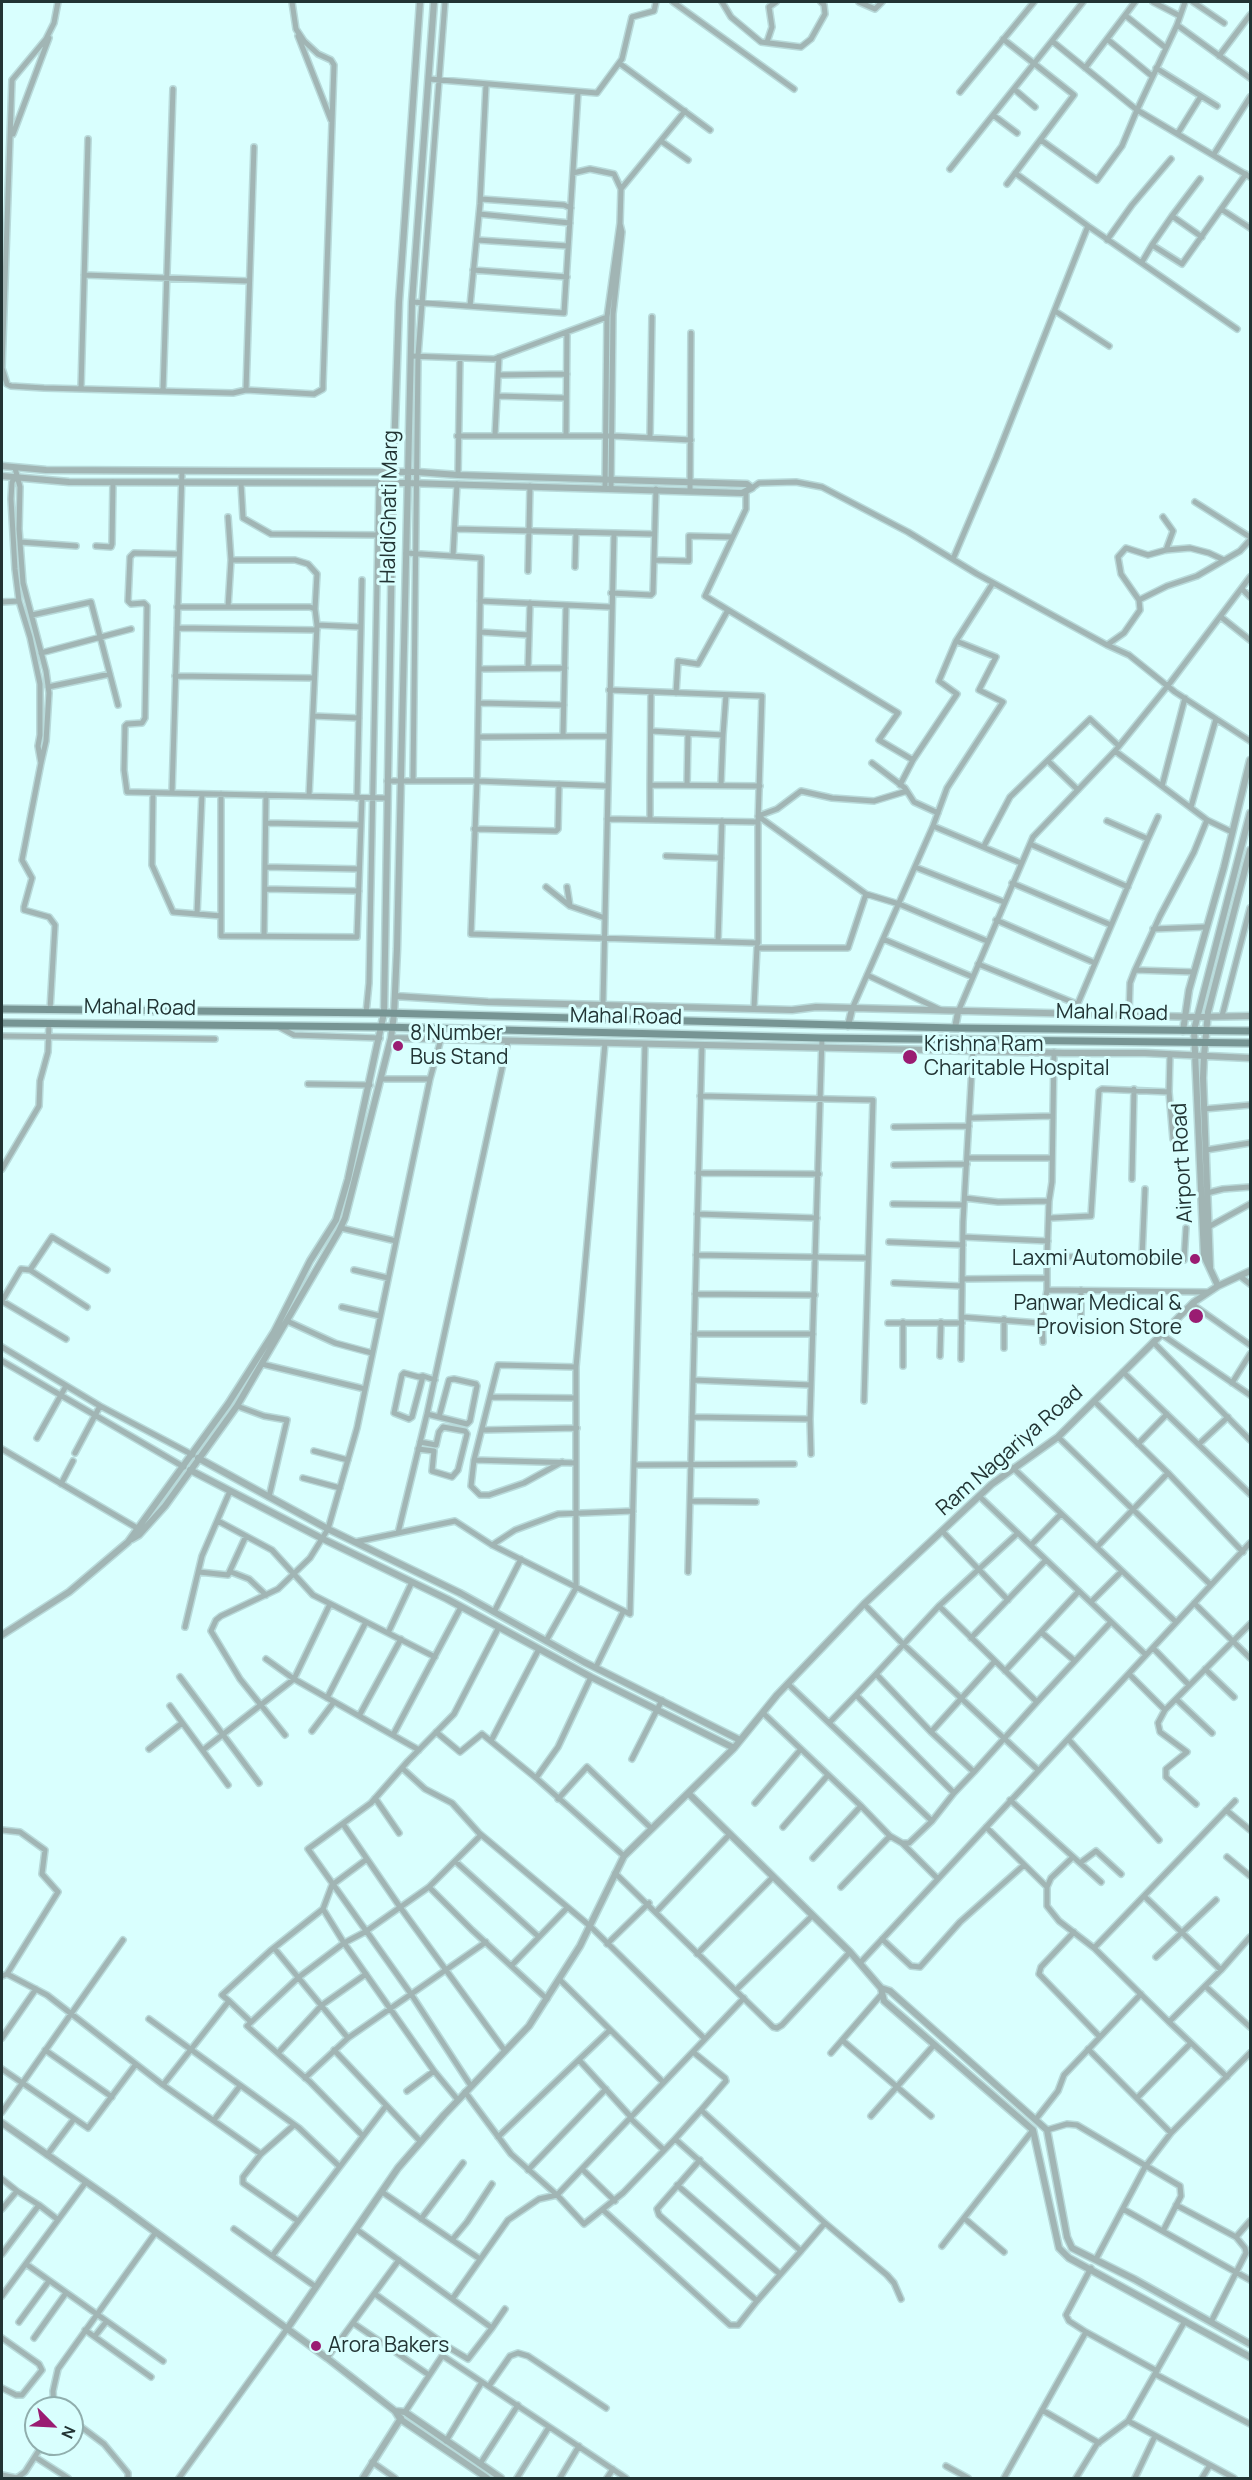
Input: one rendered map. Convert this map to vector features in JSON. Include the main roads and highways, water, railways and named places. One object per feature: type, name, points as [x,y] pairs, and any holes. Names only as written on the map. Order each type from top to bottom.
[{"type":"main road","name":"Mahal Road","points":[[2,1009],[384,1013],[848,1026],[1251,1031]]},
{"type":"main road","name":"Mahal Road","points":[[2,1023],[382,1027],[822,1038],[1251,1043]]},
{"type":"place","name":"8 Number Bus Stand","points":[[398,1046]]},
{"type":"place","name":"Krishna Ram Charitable Hospital","points":[[910,1057]]},
{"type":"place","name":"Laxmi Automobile","points":[[1195,1259]]},
{"type":"place","name":"Panwar Medical & Provision Store","points":[[1196,1316]]},
{"type":"place","name":"Arora Bakers","points":[[316,2346]]}]
